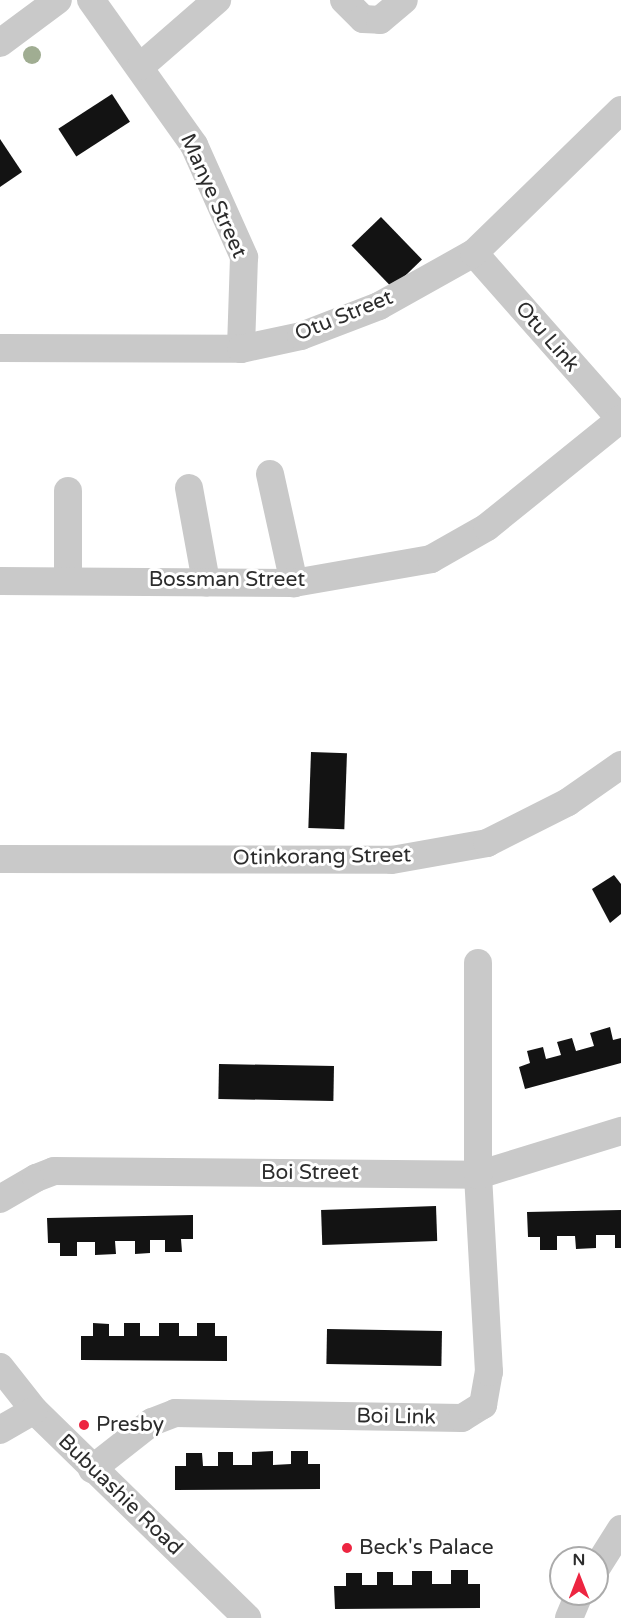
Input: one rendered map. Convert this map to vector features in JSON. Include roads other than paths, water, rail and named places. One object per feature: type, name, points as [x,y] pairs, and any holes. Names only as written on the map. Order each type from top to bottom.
[{"type":"street","points":[[0,43],[58,0]]},
{"type":"street","name":"Manye Street","points":[[91,0],[141,66],[194,145],[244,257],[241,349]]},
{"type":"street","points":[[141,66],[217,0]]},
{"type":"street","points":[[344,0],[363,19],[380,20],[404,0]]},
{"type":"street","name":"Otu Street","points":[[0,348],[241,349],[301,336],[379,306],[474,254],[621,110]]},
{"type":"street","name":"Otu Link","points":[[474,254],[621,419]]},
{"type":"street","name":"Bossman Street","points":[[0,582],[68,579],[294,583],[430,559],[487,527],[621,419]]},
{"type":"street","points":[[270,474],[294,583]]},
{"type":"street","points":[[189,488],[206,582]]},
{"type":"street","points":[[68,491],[68,579]]},
{"type":"street","name":"Otinkorang Street","points":[[0,858],[392,860],[487,843],[568,802],[621,765]]},
{"type":"street","name":"Boi Link","points":[[92,1469],[152,1422],[175,1413],[462,1418],[483,1405],[489,1372],[478,1174],[478,963]]},
{"type":"street","name":"Boi Street","points":[[0,1199],[36,1178],[54,1172],[478,1174],[615,1142]]},
{"type":"street","name":"Bubuashie Road","points":[[0,1367],[34,1410],[92,1469],[247,1618]]},
{"type":"street","points":[[0,1430],[34,1410]]},
{"type":"street","points":[[609,1548],[621,1529]]},
{"type":"place","name":"Presby","points":[[84,1425]]},
{"type":"place","name":"Beck's Palace","points":[[347,1548]]}]
